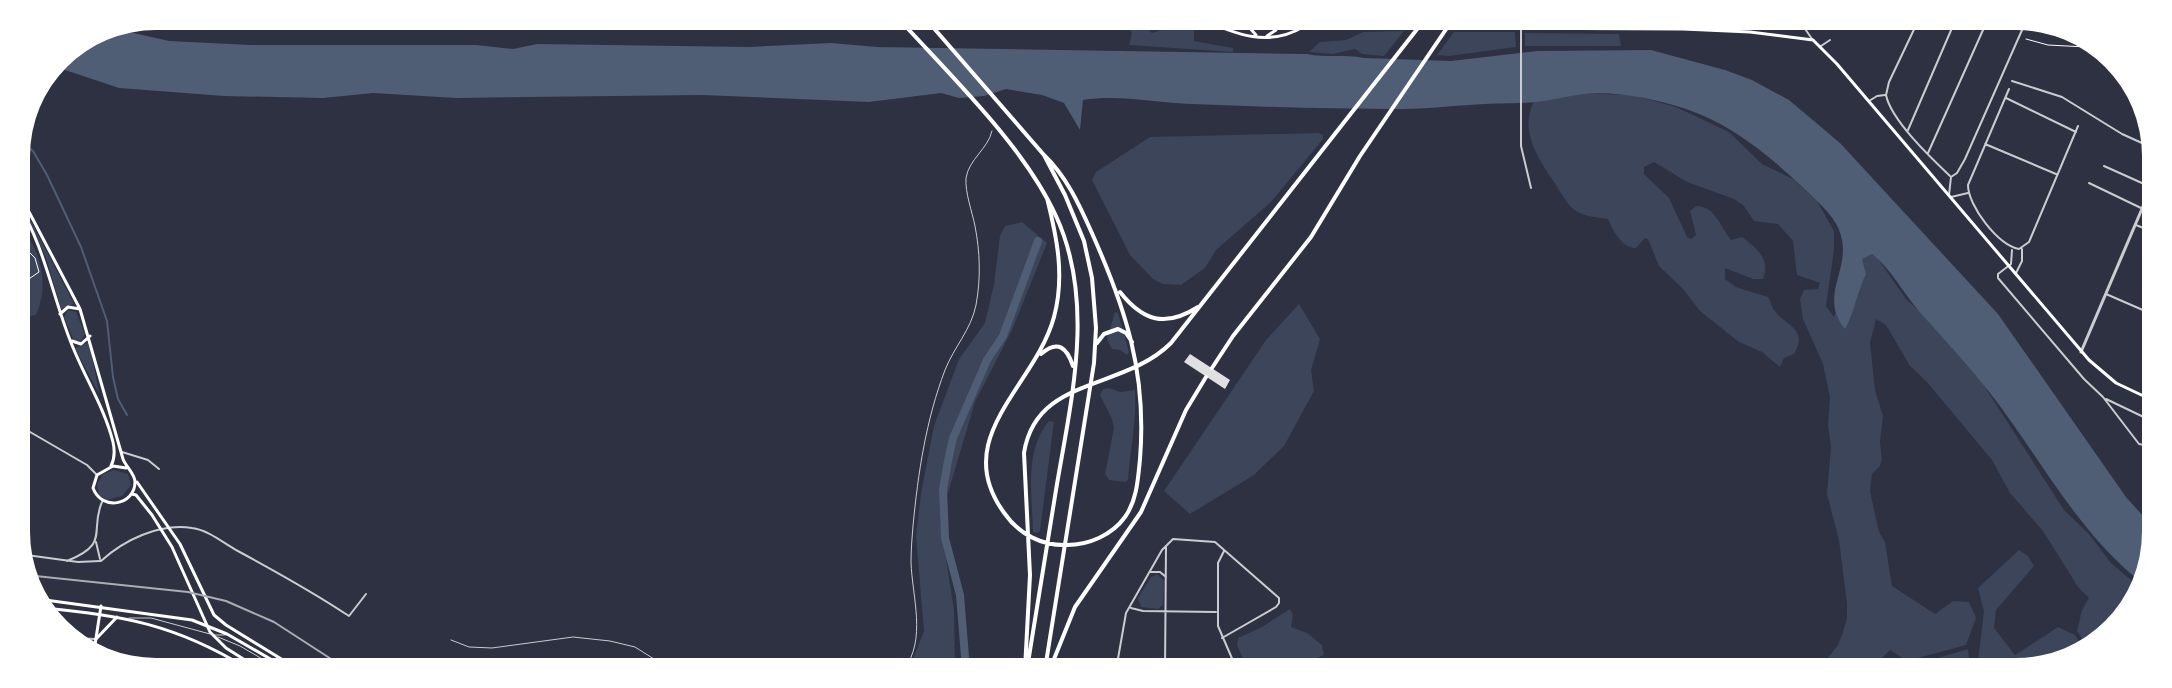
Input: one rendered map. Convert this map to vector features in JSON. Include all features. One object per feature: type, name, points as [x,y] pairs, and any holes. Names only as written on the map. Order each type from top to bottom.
[{"type":"highway","points":[[909,30],[984,114],[1047,198],[1065,240],[1075,282],[1078,339],[1028,658]]},
{"type":"highway","points":[[935,30],[1044,155],[1079,206],[1116,287],[1134,343],[1141,386],[1142,428],[1134,499],[1126,516],[1113,530],[1078,544],[1047,543],[1019,529],[995,498],[987,473],[986,456],[995,422],[1037,358],[1054,318],[1060,282],[1058,245],[1047,198]]},
{"type":"highway","points":[[1026,658],[1030,556],[1024,453],[1035,420],[1061,398],[1148,363],[1171,343],[1416,30]]},
{"type":"highway","points":[[1212,368],[1233,336],[1311,237],[1360,156],[1446,30]]},
{"type":"highway","points":[[1050,658],[1096,346],[1096,307],[1088,258],[1056,172]]},
{"type":"highway","points":[[1116,287],[1136,310],[1151,318],[1171,319],[1200,306]]},
{"type":"highway","points":[[1096,346],[1104,334],[1113,329],[1123,330],[1134,343]]},
{"type":"highway","points":[[1037,358],[1049,347],[1061,346],[1066,349],[1074,369]]},
{"type":"highway","points":[[1053,658],[1075,607],[1138,517],[1186,410],[1206,377]]},
{"type":"main road","points":[[1235,30],[1277,39],[1296,30]]},
{"type":"main road","points":[[1251,30],[1261,37]]},
{"type":"main road","points":[[1261,37],[1276,30]]},
{"type":"main road","points":[[1705,30],[1813,40],[1821,46],[2081,352],[2116,383],[2142,395]]},
{"type":"main road","points":[[30,212],[80,309],[126,468],[180,544],[214,615],[280,658]]},
{"type":"main road","points":[[30,228],[46,261],[60,314],[98,398],[114,449],[114,460],[110,467],[97,475],[93,488],[102,502],[116,503],[131,494],[134,479]]},
{"type":"main road","points":[[60,314],[71,307],[80,309]]},
{"type":"main road","points":[[69,338],[79,345],[90,336]]},
{"type":"main road","points":[[110,467],[126,468]]},
{"type":"main road","points":[[131,494],[136,495],[152,515],[172,547],[210,632],[242,658]]},
{"type":"main road","points":[[50,600],[183,618],[227,634],[269,658]]},
{"type":"main road","points":[[95,642],[101,606]]},
{"type":"main road","points":[[57,609],[125,618],[186,636],[228,658]]},
{"type":"main road","points":[[96,639],[117,617]]},
{"type":"street","points":[[1521,30],[1521,146],[1531,188]]},
{"type":"street","points":[[1806,30],[1813,40]]},
{"type":"street","points":[[1914,30],[1886,95],[1890,106],[1908,130],[1951,177],[1950,197],[1968,193]]},
{"type":"street","points":[[1908,130],[1951,30]]},
{"type":"street","points":[[1928,153],[1983,30]]},
{"type":"street","points":[[1951,177],[1965,159],[2022,30]]},
{"type":"street","points":[[1821,46],[1830,40]]},
{"type":"street","points":[[2012,81],[2062,97],[2141,143]]},
{"type":"street","points":[[2009,89],[1969,177],[1968,193],[1982,218],[2012,248],[2022,248],[2029,242],[2078,126]]},
{"type":"street","points":[[1868,101],[1886,95]]},
{"type":"street","points":[[2005,98],[2076,132]]},
{"type":"street","points":[[1985,143],[2057,175]]},
{"type":"street","points":[[2104,166],[2142,182]]},
{"type":"street","points":[[2081,352],[2142,209],[2089,183]]},
{"type":"street","points":[[2135,224],[2142,227]]},
{"type":"street","points":[[2012,248],[2012,261],[1997,276],[2142,446]]},
{"type":"street","points":[[2015,274],[2022,261],[2022,248]]},
{"type":"street","points":[[2106,294],[2142,310]]},
{"type":"street","points":[[2103,397],[2142,416]]},
{"type":"street","points":[[30,432],[87,465],[97,475]]},
{"type":"street","points":[[121,452],[148,460],[159,469]]},
{"type":"street","points":[[101,561],[95,540],[102,502]]},
{"type":"street","points":[[32,556],[97,563],[127,541],[141,535],[167,529],[194,528],[260,562],[349,616],[366,594]]},
{"type":"street","points":[[1118,658],[1129,608],[1165,545],[1173,539],[1209,540],[1225,550],[1280,602],[1222,638]]},
{"type":"street","points":[[66,561],[82,554],[95,540]]},
{"type":"street","points":[[1165,545],[1165,658]]},
{"type":"street","points":[[1225,550],[1218,563],[1217,612],[1222,638],[1231,658]]},
{"type":"street","points":[[1150,572],[1160,572],[1166,578]]},
{"type":"street","points":[[1129,608],[1217,612]]},
{"type":"street","points":[[89,639],[96,639]]},
{"type":"lane","points":[[910,658],[916,635],[911,552],[923,446],[943,377],[971,323],[978,292],[978,243],[967,175],[992,131]]},
{"type":"lane","points":[[125,618],[151,618],[188,626],[240,646],[261,658]]},
{"type":"lane","points":[[211,635],[227,634]]},
{"type":"lane","points":[[451,640],[469,647],[492,648],[573,637],[635,647],[652,658]]},
{"type":"path","points":[[2026,39],[2048,45],[2078,47]]},
{"type":"path","points":[[30,253],[39,272],[30,278]]},
{"type":"shaded area","points":[[1130,30],[1149,30],[1152,33],[1194,30],[1194,41],[1233,48],[1233,52],[1129,45]]},
{"type":"shaded area","points":[[1404,31],[1384,56],[1362,54],[1355,49],[1333,54],[1309,52],[1320,42],[1346,40],[1363,32]]},
{"type":"shaded area","points":[[130,32],[169,41],[251,45],[476,45],[513,49],[537,44],[749,47],[831,43],[877,47],[1307,54],[1451,61],[1537,51],[1651,50],[1752,80],[1789,100],[1840,143],[1998,314],[2126,497],[2142,515],[2138,565],[2134,576],[2098,541],[2060,493],[1990,393],[1872,254],[1862,259],[1866,274],[1845,329],[1836,314],[1834,300],[1843,257],[1842,241],[1837,225],[1823,207],[1777,164],[1742,137],[1705,117],[1661,102],[1597,93],[1529,103],[1377,109],[1097,98],[1083,100],[1080,130],[1064,103],[1042,95],[1006,89],[984,96],[959,98],[941,93],[869,102],[702,95],[456,98],[373,93],[323,98],[224,96],[119,88],[65,70],[93,47]]},
{"type":"shaded area","points":[[1454,32],[1515,32],[1516,47],[1437,55]]},
{"type":"shaded area","points":[[1525,33],[1619,34],[1621,46],[1525,46]]},
{"type":"shaded area","points":[[1566,93],[1632,95],[1676,107],[1729,132],[1762,164],[1793,179],[1817,201],[1834,231],[1826,306],[1834,317],[1860,245],[1878,259],[1906,299],[1926,317],[1981,381],[2064,510],[2089,534],[2111,563],[2132,581],[2111,615],[2082,639],[2077,631],[2082,610],[2089,598],[2078,587],[2043,531],[2010,493],[1992,460],[1910,366],[1886,325],[1876,319],[1870,343],[1875,390],[1883,416],[1882,459],[1872,474],[1870,491],[1879,532],[1885,542],[1892,586],[1935,614],[1953,601],[1969,602],[1976,618],[1966,645],[1918,658],[1902,658],[1890,650],[1882,658],[1828,658],[1843,632],[1847,604],[1839,540],[1827,494],[1831,447],[1828,425],[1830,397],[1823,364],[1803,319],[1800,299],[1804,290],[1818,289],[1820,283],[1797,275],[1793,241],[1778,224],[1754,221],[1743,205],[1734,199],[1687,182],[1654,162],[1644,167],[1644,174],[1669,198],[1687,237],[1691,239],[1696,235],[1690,211],[1696,206],[1703,207],[1713,213],[1731,240],[1742,237],[1764,260],[1763,279],[1753,279],[1725,268],[1725,279],[1736,287],[1768,297],[1774,310],[1794,328],[1799,338],[1798,345],[1794,354],[1784,358],[1780,367],[1762,352],[1739,342],[1700,311],[1659,266],[1648,239],[1645,238],[1636,248],[1626,245],[1608,219],[1589,216],[1572,208],[1532,144],[1529,123],[1534,101]]},
{"type":"shaded area","points":[[1323,135],[1323,139],[1271,202],[1216,250],[1205,268],[1181,285],[1163,284],[1153,279],[1130,255],[1092,180],[1096,172],[1150,137]]},
{"type":"shaded area","points":[[30,219],[74,304],[61,309],[46,258]]},
{"type":"shaded area","points":[[1022,222],[1047,243],[1012,330],[975,402],[940,520],[954,610],[955,658],[913,658],[924,631],[916,536],[934,426],[959,359],[985,323],[1000,236],[1005,226]]},
{"type":"shaded area","points":[[30,240],[37,253],[42,278],[36,315],[30,316]]},
{"type":"shaded area","points":[[1299,304],[1320,339],[1311,370],[1314,391],[1284,446],[1254,475],[1190,514],[1164,491],[1266,340]]},
{"type":"shaded area","points":[[68,310],[76,312],[85,334],[80,342],[74,341],[64,317]]},
{"type":"shaded area","points":[[1115,312],[1118,313],[1129,352],[1127,355],[1112,349],[1107,339]]},
{"type":"shaded area","points":[[89,342],[99,392],[99,394],[75,348]]},
{"type":"shaded area","points":[[1103,389],[1120,392],[1135,390],[1133,435],[1128,480],[1125,482],[1109,480],[1105,474],[1114,428],[1100,395]]},
{"type":"shaded area","points":[[1049,421],[1054,422],[1040,531],[1037,533],[1033,532],[1031,474],[1036,446]]},
{"type":"shaded area","points":[[114,470],[128,474],[131,485],[122,496],[107,500],[99,495],[97,484],[103,474]]},
{"type":"shaded area","points":[[2019,550],[2028,556],[2034,566],[1996,610],[1994,628],[2015,655],[2058,627],[2075,635],[2079,641],[2049,654],[2025,658],[1978,658],[1984,611],[1978,588]]},
{"type":"shaded area","points":[[1157,574],[1164,581],[1163,605],[1158,609],[1141,607],[1138,598],[1151,577]]},
{"type":"shaded area","points":[[1290,609],[1293,615],[1291,627],[1307,633],[1322,645],[1324,655],[1317,658],[1243,658],[1237,645],[1238,638]]},
{"type":"shaded area","points":[[1968,649],[1969,658],[1938,658]]},
{"type":"building","points":[[1190,354],[1230,380],[1225,389],[1184,362]]},
{"type":"waterway","points":[[30,149],[47,175],[81,247],[107,321],[113,377],[118,399],[127,415]]},
{"type":"waterway","points":[[965,658],[960,595],[945,538],[943,489],[953,438],[987,360],[1003,336],[1038,241]]},
{"type":"railway","points":[[38,576],[188,592],[226,601],[274,622],[330,658]]}]
